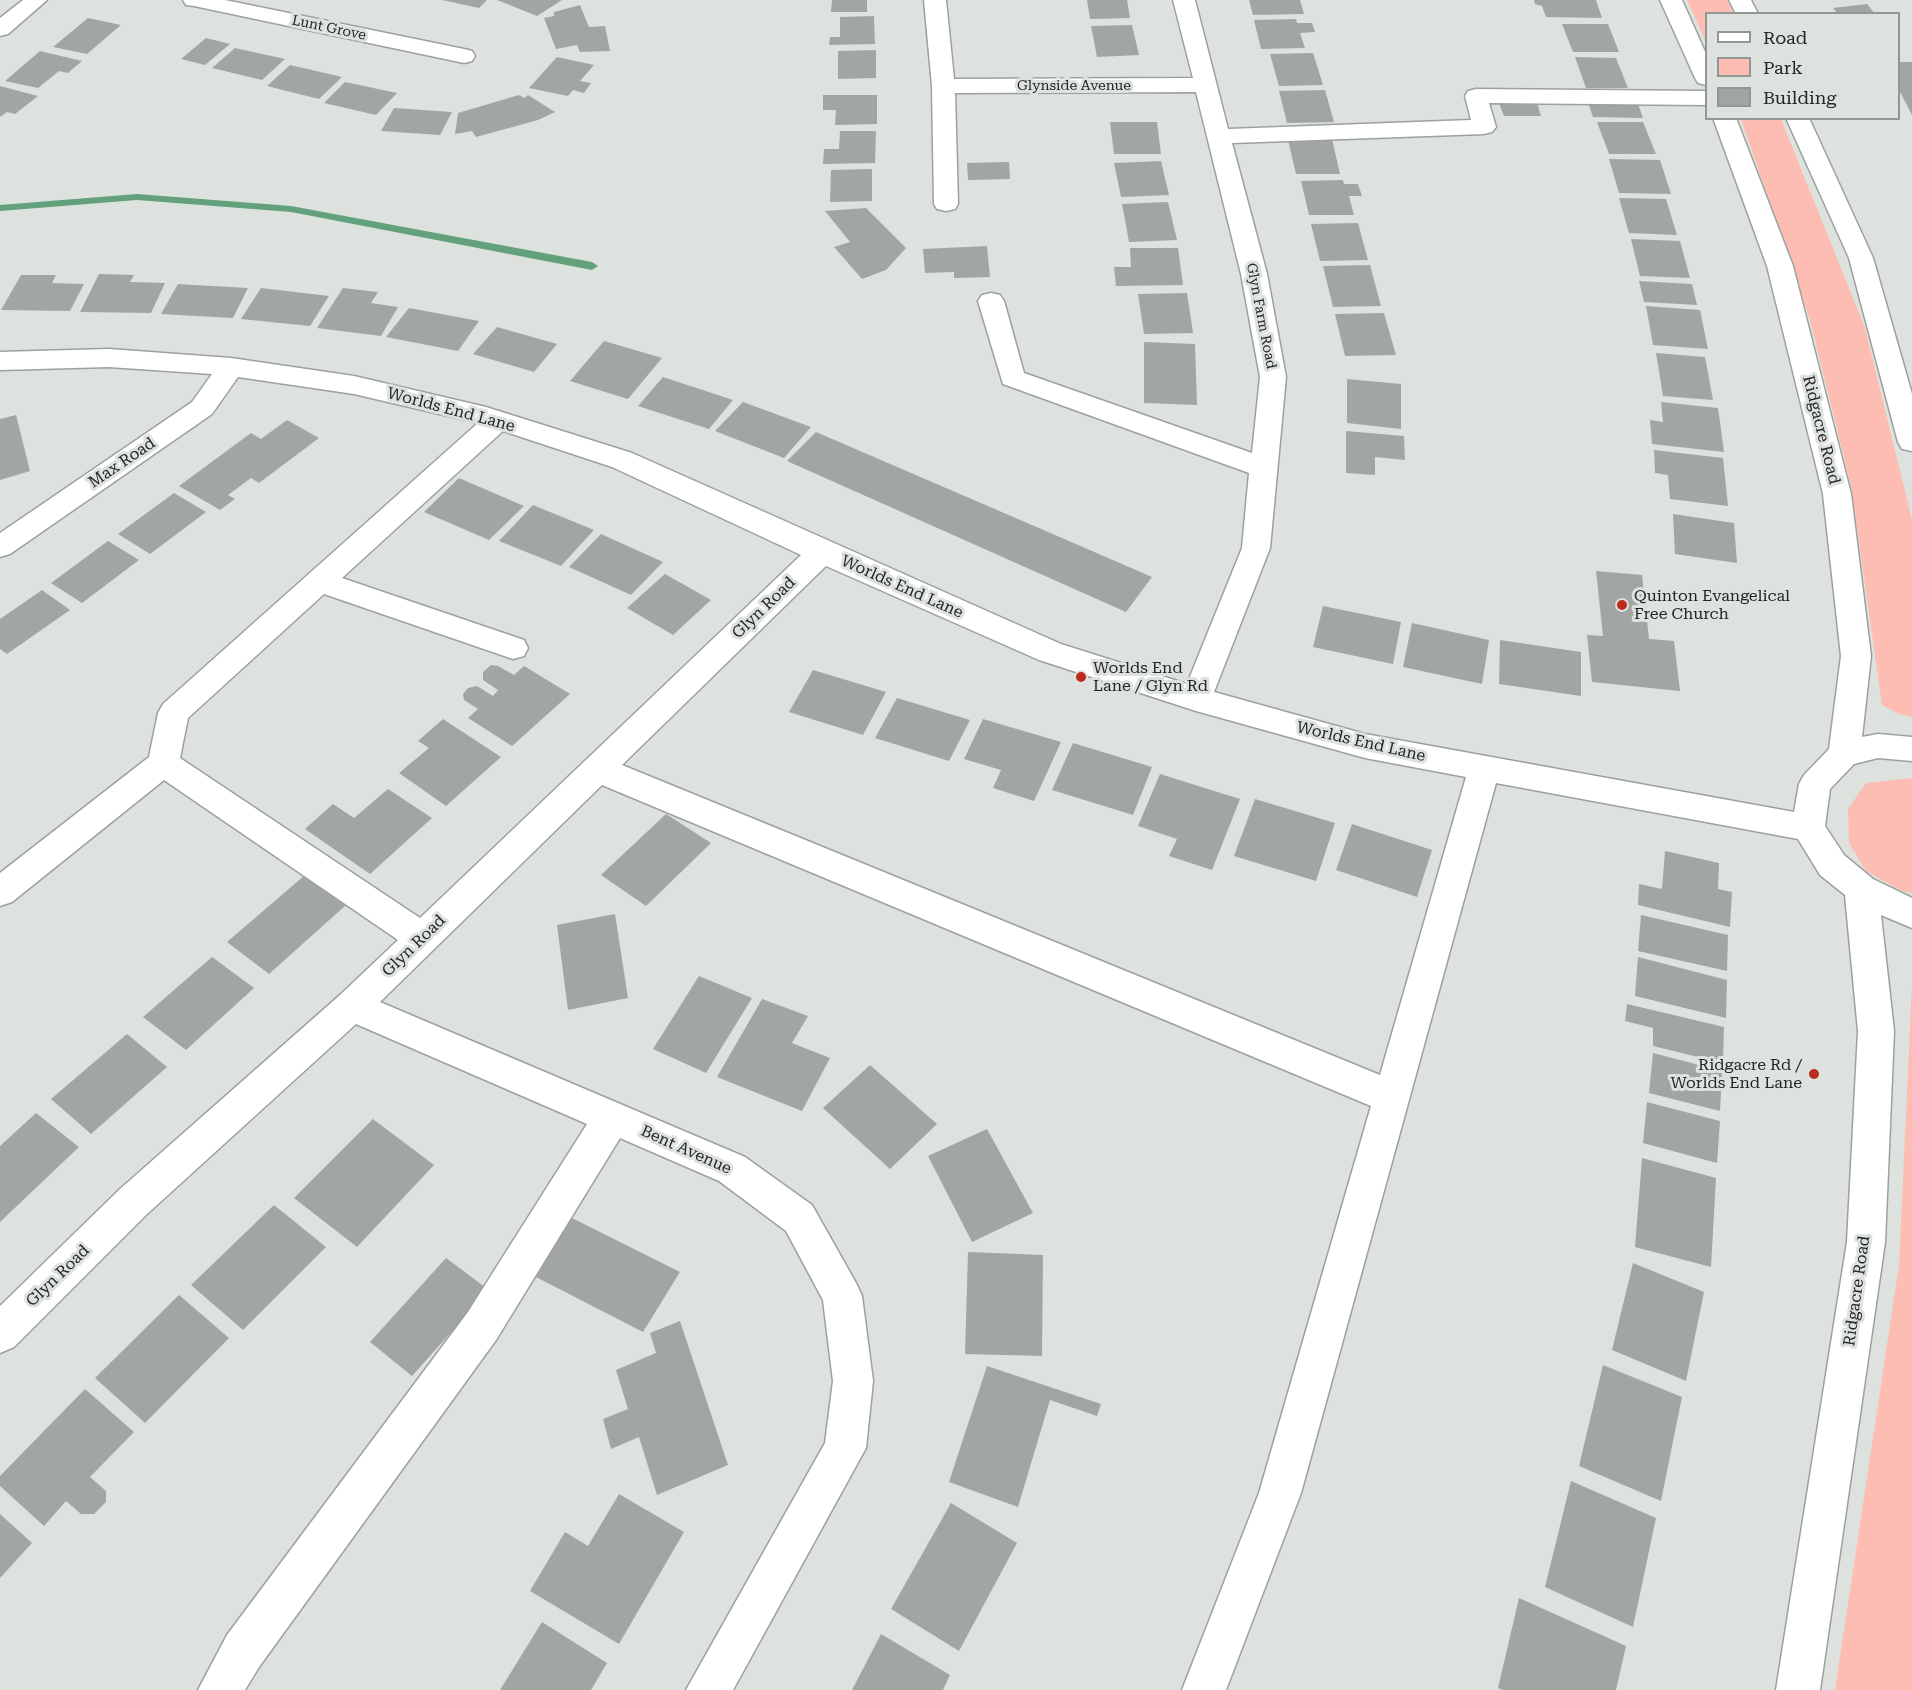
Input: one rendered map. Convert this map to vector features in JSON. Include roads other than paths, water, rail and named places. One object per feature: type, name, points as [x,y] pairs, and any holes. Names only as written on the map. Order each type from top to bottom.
[{"type":"street","points":[[0,29],[36,0]]},
{"type":"street","name":"Lunt Grove","points":[[194,0],[236,4],[464,56]]},
{"type":"street","points":[[934,0],[943,86],[946,204]]},
{"type":"street","name":"Glyn Farm Road","points":[[1184,0],[1254,274],[1273,376],[1256,548],[1196,699]]},
{"type":"street","points":[[1671,0],[1705,74]]},
{"type":"street","name":"Glynside Avenue","points":[[943,86],[1204,85]]},
{"type":"street","points":[[1218,136],[1484,127],[1476,96],[1705,98]]},
{"type":"street","name":"Ridgacre Road","points":[[1725,120],[1780,266],[1837,494],[1856,656],[1844,753]]},
{"type":"street","points":[[1798,120],[1861,258],[1912,442]]},
{"type":"street","points":[[991,301],[1012,378],[1264,468]]},
{"type":"street","name":"Worlds End Lane","points":[[0,361],[110,358],[231,367],[354,386],[498,420],[622,460],[822,552],[1050,652],[1196,699],[1365,746],[1808,828]]},
{"type":"street","name":"Max Road","points":[[0,546],[202,408],[231,367]]},
{"type":"street","points":[[0,892],[163,763],[174,713],[498,420]]},
{"type":"street","name":"Glyn Road","points":[[0,1333],[133,1202],[352,1006],[822,552]]},
{"type":"street","points":[[319,582],[513,648]]},
{"type":"street","points":[[1912,750],[1878,746],[1844,753],[1815,784],[1808,828],[1832,865],[1861,889],[1912,915]]},
{"type":"street","points":[[163,763],[422,938]]},
{"type":"street","points":[[597,769],[1391,1097]]},
{"type":"street","points":[[1204,1690],[1280,1493],[1484,769]]},
{"type":"street","name":"Ridgacre Road","points":[[1798,1690],[1866,1242],[1876,1031],[1861,889]]},
{"type":"street","name":"Bent Avenue","points":[[352,1006],[732,1169],[799,1218],[842,1296],[853,1381],[845,1448],[708,1690]]},
{"type":"street","points":[[220,1690],[243,1651],[482,1326],[612,1118]]},
{"type":"waterway","points":[[0,208],[137,197],[291,209],[592,266]]},
{"type":"place","name":"Quinton Evangelical Free Church","points":[[1622,605]]},
{"type":"place","name":"Worlds End Lane / Glyn Rd","points":[[1081,677]]},
{"type":"place","name":"Ridgacre Rd / Worlds End Lane","points":[[1814,1074]]}]
